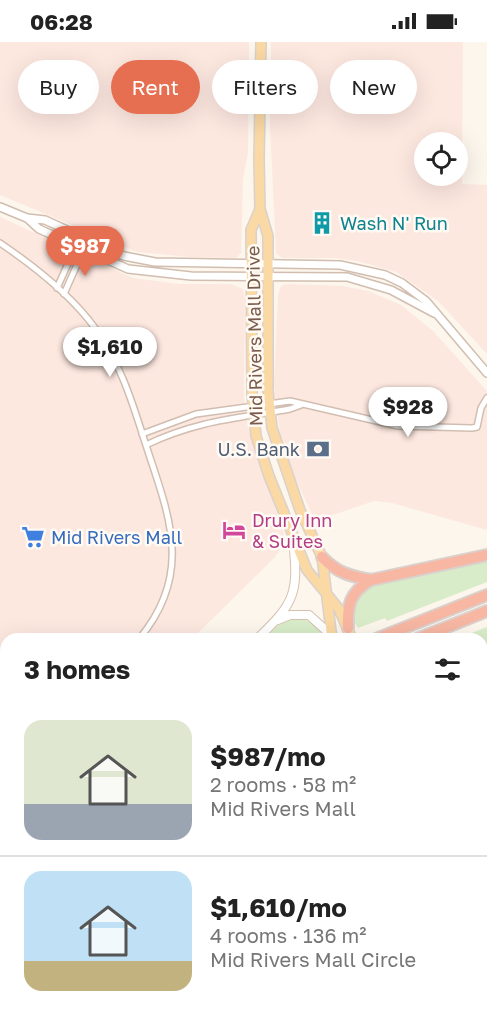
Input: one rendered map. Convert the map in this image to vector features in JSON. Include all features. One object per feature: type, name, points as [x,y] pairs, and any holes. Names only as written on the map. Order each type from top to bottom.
[{"type":"highway","points":[[348,628],[350,598],[360,586],[371,580],[487,555]]},
{"type":"highway","points":[[322,557],[348,576],[371,580]]},
{"type":"highway","points":[[391,633],[487,595]]},
{"type":"highway","points":[[432,633],[487,611]]},
{"type":"main road","name":"Mid Rivers Mall Drive","points":[[261,42],[260,209],[268,230],[272,428],[282,464],[322,557],[331,633]]},
{"type":"main road","name":"Mid Rivers Mall Drive","points":[[260,209],[251,230],[251,276],[253,410],[262,455],[307,570],[339,609],[350,633]]},
{"type":"main road","points":[[277,621],[295,589],[293,537]]},
{"type":"main road","points":[[264,633],[277,621],[290,615],[309,615],[328,633]]},
{"type":"street","points":[[0,207],[27,218],[45,220],[124,256],[155,262],[340,265],[361,268],[402,283],[426,301],[487,373]]},
{"type":"street","points":[[27,218],[39,229],[114,264],[148,273],[346,277],[391,290],[434,313]]},
{"type":"street","points":[[57,288],[80,237]]},
{"type":"street","points":[[64,294],[88,240]]},
{"type":"street","points":[[0,243],[64,294],[93,326],[112,354],[125,382],[170,519],[173,548],[166,591],[143,633]]},
{"type":"street","points":[[146,446],[189,427],[213,420],[270,407],[301,405],[398,426],[472,428],[479,423],[481,408],[487,398]]},
{"type":"street","points":[[142,434],[196,414],[253,410],[290,401],[301,405]]},
{"type":"shaded area","points":[[0,42],[249,42],[249,60],[212,60],[212,114],[248,114],[248,153],[243,179],[241,253],[236,258],[137,252],[0,195]]},
{"type":"shaded area","points":[[271,42],[463,42],[462,132],[414,132],[414,186],[487,185],[487,354],[438,301],[396,272],[357,261],[334,258],[282,258],[276,253],[270,114],[318,114],[318,60],[271,60]]},
{"type":"shaded area","points":[[0,217],[133,278],[179,284],[231,284],[243,289],[245,299],[244,396],[249,431],[284,534],[280,550],[198,633],[0,633]]},
{"type":"shaded area","points":[[286,284],[343,286],[368,291],[401,305],[433,331],[487,391],[487,530],[392,503],[374,501],[315,521],[294,475],[280,433],[274,385],[278,294],[281,286]]},
{"type":"green space","points":[[487,561],[487,582],[387,621],[385,618],[358,628],[352,619],[355,599],[370,586]]},
{"type":"green space","points":[[297,618],[306,620],[314,624],[321,633],[270,633],[281,623]]},
{"type":"green space","points":[[487,627],[487,633],[472,633]]},
{"type":"place","name":"Wash N' Run","points":[[322,223]]},
{"type":"place","name":"U.S. Bank","points":[[318,449]]},
{"type":"place","name":"Drury Inn & Suites","points":[[234,530]]},
{"type":"place","name":"Mid Rivers Mall","points":[[33,537]]}]
